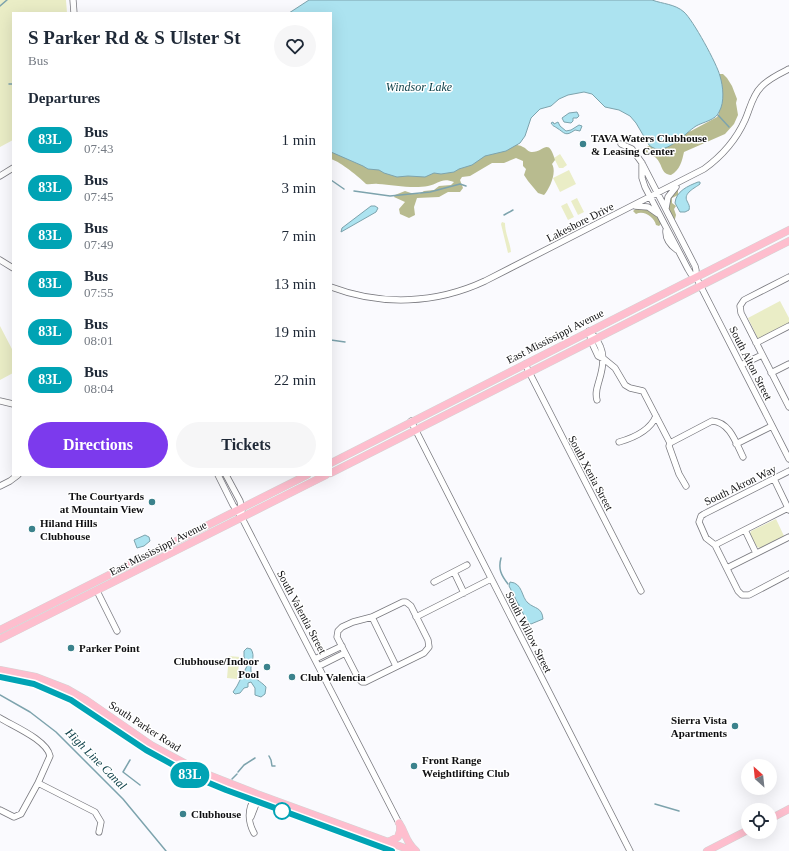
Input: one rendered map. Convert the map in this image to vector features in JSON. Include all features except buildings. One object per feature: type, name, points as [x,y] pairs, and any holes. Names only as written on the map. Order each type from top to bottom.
[{"type":"main road","name":"East Mississippi Avenue","points":[[332,462],[789,230]]},
{"type":"main road","name":"East Mississippi Avenue","points":[[332,472],[789,241]]},
{"type":"main road","name":"East Mississippi Avenue","points":[[0,630],[305,476]]},
{"type":"main road","name":"East Mississippi Avenue","points":[[0,640],[324,476]]},
{"type":"main road","name":"South Parker Road","points":[[0,670],[36,677],[67,689],[86,700],[141,739],[201,772],[256,799],[392,851]]},
{"type":"main road","name":"South Parker Road","points":[[0,677],[34,684],[64,696],[89,711],[142,748],[179,769],[213,785],[388,842],[398,849],[414,851]]},
{"type":"main road","points":[[777,815],[789,809]]},
{"type":"main road","points":[[399,822],[407,841],[417,851]]},
{"type":"main road","points":[[388,842],[395,839],[399,835],[399,822]]},
{"type":"main road","points":[[398,849],[404,831]]},
{"type":"main road","points":[[707,851],[741,834]]},
{"type":"street","points":[[74,0],[74,12]]},
{"type":"street","name":"Lakeshore Drive","points":[[332,287],[362,296],[394,300],[421,299],[450,294],[485,281],[682,182],[704,169],[722,154],[733,140],[759,89],[767,81],[789,69]]},
{"type":"street","name":"South Alton Street","points":[[621,144],[632,149],[642,163],[696,270],[696,277],[700,286],[789,459]]},
{"type":"street","name":"South Alton Street","points":[[642,163],[642,180],[667,228],[666,235],[670,243],[678,251],[690,272],[696,277]]},
{"type":"street","points":[[0,176],[12,169]]},
{"type":"street","points":[[667,212],[666,203],[669,195],[682,182]]},
{"type":"street","points":[[633,206],[648,207],[660,216]]},
{"type":"street","points":[[667,228],[674,225]]},
{"type":"street","points":[[0,260],[12,267]]},
{"type":"street","points":[[788,279],[741,302],[740,310],[788,404]]},
{"type":"street","points":[[756,343],[789,326]]},
{"type":"street","points":[[590,331],[598,356],[604,358],[615,368],[625,385],[643,392],[670,443],[669,446],[671,454],[686,486]]},
{"type":"street","points":[[741,366],[762,355]]},
{"type":"street","points":[[597,400],[595,394],[601,377],[604,358]]},
{"type":"street","name":"South Xenia Street","points":[[525,364],[641,590]]},
{"type":"street","points":[[771,373],[789,364]]},
{"type":"street","points":[[0,401],[12,404]]},
{"type":"street","points":[[618,442],[628,439],[643,431],[654,421],[656,416]]},
{"type":"street","points":[[670,443],[712,421],[718,422],[727,427],[743,457]]},
{"type":"street","name":"South Willow Street","points":[[411,422],[630,851]]},
{"type":"street","points":[[736,444],[772,426]]},
{"type":"street","name":"South Akron Way","points":[[789,471],[701,516],[699,522],[709,541],[715,545],[740,593],[746,596],[789,574]]},
{"type":"street","points":[[0,486],[17,476]]},
{"type":"street","name":"South Valentia Street","points":[[219,476],[239,509],[242,518],[296,625],[319,666],[399,822]]},
{"type":"street","name":"South Valentia Street","points":[[227,476],[240,501],[239,509]]},
{"type":"street","points":[[715,545],[788,509],[774,479]]},
{"type":"street","points":[[744,530],[756,553]]},
{"type":"street","points":[[727,568],[789,536]]},
{"type":"street","points":[[434,582],[466,565]]},
{"type":"street","points":[[454,572],[464,592]]},
{"type":"street","points":[[416,617],[491,579]]},
{"type":"street","points":[[97,592],[117,631]]},
{"type":"street","points":[[400,602],[406,602],[411,606],[416,617],[428,640],[429,647],[424,652],[365,682],[362,682],[358,678],[337,637],[338,631],[342,627],[353,622],[372,617],[400,602]]},
{"type":"street","points":[[372,617],[396,666]]},
{"type":"street","points":[[315,659],[342,646]]},
{"type":"street","points":[[319,666],[345,653]]},
{"type":"street","points":[[0,718],[39,741],[48,750],[50,756],[23,812],[18,816],[14,816],[0,810]]},
{"type":"street","points":[[38,783],[95,812],[101,822],[99,832]]},
{"type":"street","points":[[254,833],[250,826],[249,814],[256,799]]},
{"type":"green space","points":[[0,0],[66,0],[67,12],[12,12],[12,141],[0,147]]},
{"type":"green space","points":[[719,74],[723,74],[727,78],[737,99],[736,103],[738,115],[734,124],[725,134],[684,152],[679,168],[671,175],[665,173],[656,158],[646,152],[646,148],[691,131],[717,117],[719,114]]},
{"type":"green space","points":[[513,144],[522,146],[531,152],[548,147],[555,160],[552,164],[554,171],[550,184],[544,195],[538,193],[524,175],[526,169],[523,166],[523,161],[516,158],[504,163],[492,163],[470,176],[462,177],[460,180],[463,188],[460,192],[448,192],[439,197],[417,198],[414,207],[415,215],[409,218],[400,214],[399,209],[405,202],[394,197],[395,195],[405,191],[419,194],[424,191],[434,190],[439,186],[451,185],[454,182],[446,180],[428,186],[416,187],[366,184],[345,166],[332,160],[332,151],[480,157]]},
{"type":"green space","points":[[560,154],[567,165],[563,168],[559,168],[554,158]]},
{"type":"green space","points":[[569,170],[576,184],[560,192],[553,178]]},
{"type":"green space","points":[[678,189],[678,195],[672,198],[672,203],[676,206],[674,209],[676,215],[675,219],[671,219],[667,202]]},
{"type":"green space","points":[[577,198],[584,212],[578,215],[571,201]]},
{"type":"green space","points":[[567,203],[574,217],[568,220],[561,206]]},
{"type":"green space","points":[[644,207],[657,213],[661,224],[659,226],[656,225],[653,219],[648,215],[642,213],[636,214],[633,211],[637,208]]},
{"type":"green space","points":[[502,222],[505,223],[511,252],[508,253],[501,224]]},
{"type":"green space","points":[[780,301],[789,318],[789,323],[758,339],[748,318]]},
{"type":"green space","points":[[0,326],[12,349],[12,374],[0,380]]},
{"type":"green space","points":[[776,519],[784,536],[760,548],[757,547],[750,534],[751,531]]},
{"type":"green space","points":[[229,656],[240,657],[237,679],[227,678]]},
{"type":"water","name":"Windsor Lake","points":[[309,0],[652,0],[680,9],[693,24],[718,70],[723,89],[722,104],[715,117],[696,126],[668,147],[661,149],[649,145],[630,116],[619,110],[605,107],[592,94],[584,92],[568,95],[559,99],[551,106],[540,109],[531,118],[525,136],[520,143],[506,151],[485,156],[472,165],[454,172],[441,174],[434,173],[425,177],[397,177],[379,170],[368,169],[332,152],[332,12],[291,12]]},
{"type":"water","points":[[577,112],[579,116],[577,118],[573,118],[571,123],[564,122],[562,118],[569,113]]},
{"type":"water","points":[[553,122],[554,124],[558,122],[566,131],[579,125],[582,126],[580,131],[575,130],[567,134],[553,126],[551,123]]},
{"type":"water","points":[[700,182],[700,184],[688,193],[686,198],[689,210],[680,212],[675,203],[678,195],[687,187]]},
{"type":"water","points":[[371,206],[378,208],[376,212],[341,232],[342,228]]},
{"type":"water","points":[[145,535],[149,537],[150,541],[144,546],[137,548],[134,540]]},
{"type":"water","points":[[510,582],[514,583],[520,588],[528,603],[540,610],[543,619],[531,624],[528,623],[509,586]]},
{"type":"water","points":[[247,648],[251,649],[253,655],[251,668],[252,674],[266,687],[265,694],[261,697],[255,695],[255,688],[251,682],[248,683],[248,687],[244,688],[240,693],[235,694],[233,692],[248,664],[244,657],[244,651]]},
{"type":"waterway","name":"High Line Canal","points":[[0,6],[7,0]]},
{"type":"waterway","points":[[718,115],[729,127]]},
{"type":"waterway","points":[[332,181],[344,189]]},
{"type":"waterway","points":[[354,191],[390,196],[430,192],[460,184],[466,186]]},
{"type":"waterway","points":[[504,215],[513,210]]},
{"type":"waterway","points":[[332,340],[345,342]]},
{"type":"waterway","points":[[501,558],[501,572],[508,584]]},
{"type":"waterway","points":[[512,608],[519,605]]},
{"type":"waterway","name":"High Line Canal","points":[[0,695],[30,712],[56,732],[123,799],[166,851]]},
{"type":"waterway","points":[[269,756],[272,766],[275,766]]},
{"type":"waterway","points":[[238,772],[244,765],[255,758]]},
{"type":"waterway","points":[[130,760],[123,772],[140,785]]},
{"type":"waterway","points":[[232,779],[237,774]]},
{"type":"waterway","points":[[655,804],[679,811]]},
{"type":"bus line","name":"83L","points":[[0,677],[34,684],[71,700],[146,750],[197,778],[392,851]]},
{"type":"place","name":"TAVA Waters Clubhouse & Leasing Center","points":[[583,144]]},
{"type":"place","name":"The Courtyards at Mountain View","points":[[152,502]]},
{"type":"place","name":"Hiland Hills Clubhouse","points":[[32,529]]},
{"type":"place","name":"Parker Point","points":[[71,648]]},
{"type":"place","name":"Clubhouse/Indoor Pool","points":[[267,667]]},
{"type":"place","name":"Club Valencia","points":[[292,677]]},
{"type":"place","name":"Sierra Vista Apartments","points":[[735,726]]},
{"type":"place","name":"Front Range Weightlifting Club","points":[[414,766]]},
{"type":"place","name":"Clubhouse","points":[[183,814]]}]
